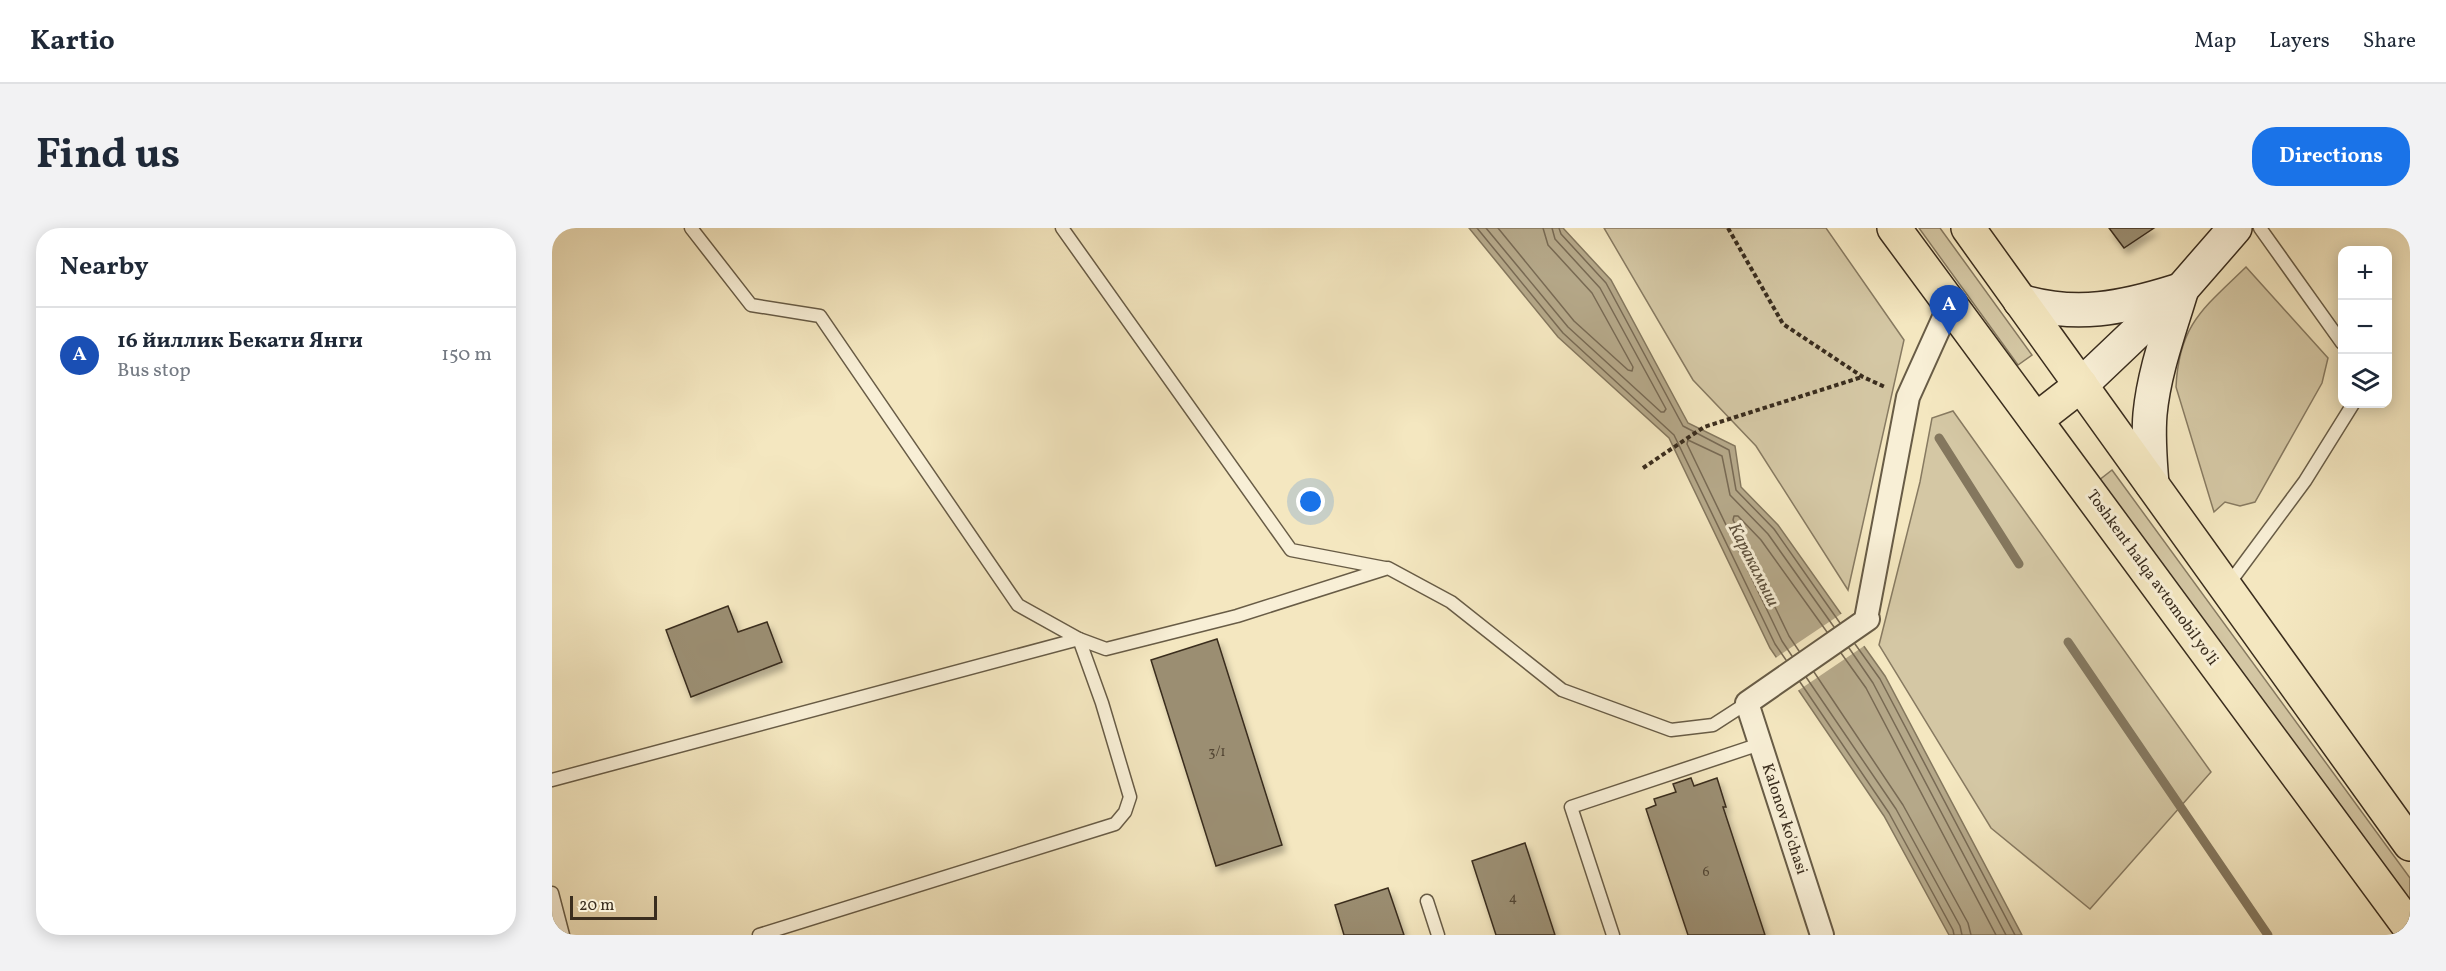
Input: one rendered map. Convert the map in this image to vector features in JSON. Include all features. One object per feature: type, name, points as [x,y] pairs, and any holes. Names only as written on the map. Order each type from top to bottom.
[{"type":"highway","name":"Toshkent halqa avtomobil yo'li","points":[[1894,228],[2410,928]]},
{"type":"highway","points":[[1968,228],[2225,589],[2410,843]]},
{"type":"highway","points":[[2036,420],[2080,385]]},
{"type":"street","points":[[2080,385],[2181,290],[2235,228]]},
{"type":"street","points":[[2020,302],[2045,309],[2086,310],[2135,304],[2181,290]]},
{"type":"street","points":[[2152,484],[2149,447],[2150,413],[2159,366],[2181,290]]},
{"type":"street","points":[[1753,699],[1868,619],[1866,619],[1908,397],[1950,304]]},
{"type":"street","name":"Kalonov ko'chasi","points":[[1753,699],[1760,744],[1822,935]]},
{"type":"lane","points":[[691,228],[751,305],[820,316],[1018,605],[1079,639],[1106,649],[1237,616],[1388,568]]},
{"type":"lane","points":[[1062,228],[1291,550],[1388,568],[1451,602],[1562,690],[1671,730],[1713,724],[1753,699]]},
{"type":"lane","points":[[2260,228],[2338,336]]},
{"type":"lane","points":[[2225,589],[2306,481],[2351,408]]},
{"type":"lane","points":[[552,780],[1079,639]]},
{"type":"lane","points":[[759,935],[1114,824],[1125,812],[1131,797],[1102,703],[1079,639]]},
{"type":"lane","points":[[1613,935],[1571,807],[1760,744]]},
{"type":"lane","points":[[552,893],[563,935]]},
{"type":"lane","points":[[1427,901],[1438,935]]},
{"type":"path","points":[[1728,228],[1783,324],[1863,377],[1908,397]]},
{"type":"path","points":[[1643,468],[1704,427],[1863,377]]},
{"type":"shaded area","points":[[1604,228],[1826,228],[1904,340],[1848,590],[1756,446],[1693,380]]},
{"type":"shaded area","points":[[1919,228],[1940,228],[2032,355],[2018,365]]},
{"type":"shaded area","points":[[2246,267],[2328,358],[2322,383],[2255,502],[2240,506],[2225,502],[2214,512],[2176,387],[2178,365],[2182,347],[2196,319],[2206,306]]},
{"type":"shaded area","points":[[1953,411],[2211,772],[2090,909],[1991,828],[1879,645],[1920,482],[1932,418]]},
{"type":"shaded area","points":[[2112,470],[2410,878],[2410,908],[2098,481]]},
{"type":"water","name":"Каракамыш","points":[[1469,228],[1563,228],[1611,280],[1688,423],[1735,446],[1741,487],[1778,525],[1885,676],[2022,935],[1949,935],[1884,816],[1770,648],[1669,438],[1558,337]]},
{"type":"pier","points":[[1844,612],[1867,644],[1796,692],[1774,659]]},
{"type":"building","points":[[2109,228],[2154,228],[2124,248]]},
{"type":"building","points":[[728,606],[738,632],[767,622],[782,662],[691,697],[666,630]]},
{"type":"building","points":[[1217,639],[1282,845],[1216,866],[1151,660]]},
{"type":"building","points":[[1691,778],[1694,786],[1717,778],[1726,807],[1723,807],[1765,935],[1688,935],[1646,809],[1656,805],[1654,799],[1676,792],[1673,784]]},
{"type":"building","points":[[1525,843],[1555,935],[1496,935],[1472,861]]},
{"type":"building","points":[[1388,888],[1404,935],[1344,935],[1335,905]]},
{"type":"waterway","points":[[1939,438],[2019,564]]},
{"type":"waterway","points":[[2068,642],[2268,935]]},
{"type":"place","name":"16 йиллик Бекати Янги","points":[[1949,335]]}]
